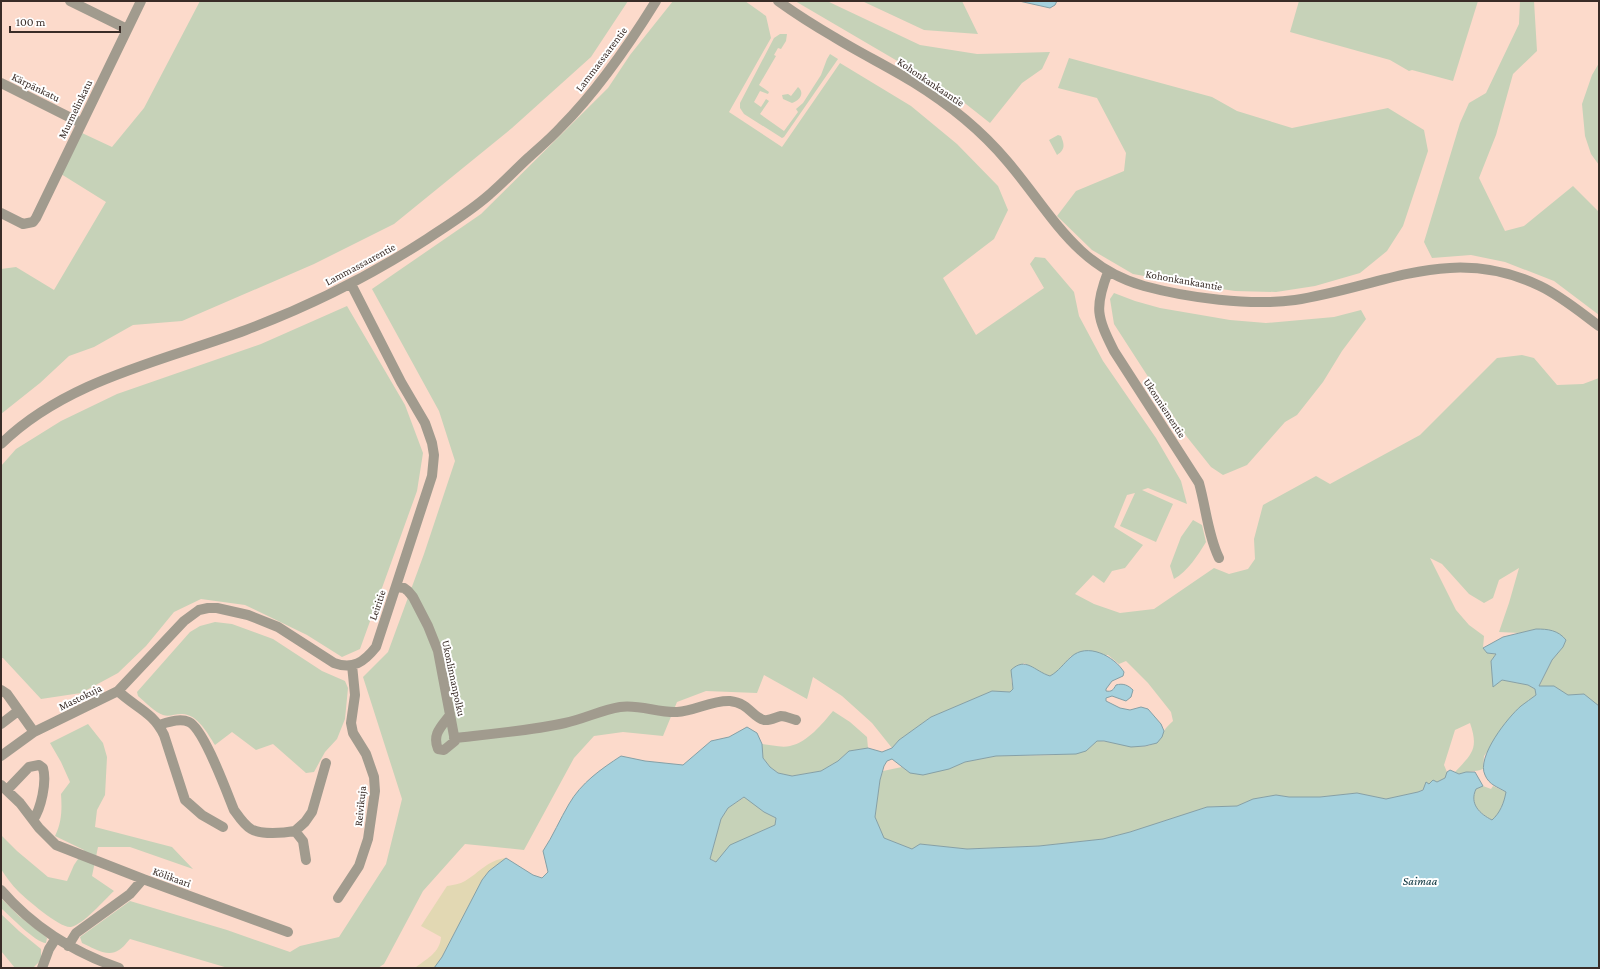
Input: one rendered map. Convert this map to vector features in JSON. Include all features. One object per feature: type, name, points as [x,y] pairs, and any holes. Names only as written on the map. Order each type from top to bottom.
[{"type":"street","points":[[70,1],[127,28]]},
{"type":"street","name":"Murmelinkatu","points":[[1,213],[23,224],[33,222],[36,218],[141,1]]},
{"type":"street","name":"Lammassaarentie","points":[[1,444],[39,413],[79,390],[291,312],[351,284],[392,261],[436,233],[489,195],[562,127],[590,94],[633,38],[656,1]]},
{"type":"street","name":"Kohonkankaantie","points":[[778,1],[836,39],[914,82],[946,105],[979,132],[1006,159],[1072,243],[1108,272],[1143,286],[1169,292],[1252,302],[1291,300],[1318,296],[1385,278],[1431,269],[1448,267],[1487,269],[1539,285],[1554,293],[1599,326]]},
{"type":"street","name":"Kärpänkatu","points":[[1,83],[81,123]]},
{"type":"street","name":"Ukonniementie","points":[[1108,272],[1099,300],[1099,315],[1102,328],[1114,351],[1199,483],[1213,546],[1219,558]]},
{"type":"street","name":"Leiritie","points":[[351,284],[401,382],[425,423],[432,443],[434,455],[432,476],[376,647],[365,659],[352,665]]},
{"type":"street","name":"Ukonlinnanpolku","points":[[396,586],[404,588],[408,591],[428,626],[438,651],[454,739]]},
{"type":"street","points":[[118,691],[184,621],[199,610],[208,608],[217,608],[248,615],[267,622],[278,627],[334,663],[343,666],[352,665]]},
{"type":"street","name":"Reivikuja","points":[[338,898],[359,866],[368,839],[375,791],[374,778],[366,754],[353,733],[351,723],[354,695],[352,665]]},
{"type":"street","points":[[1,690],[7,694],[34,732]]},
{"type":"street","name":"Mastokuja","points":[[1,756],[34,732],[118,691],[150,715],[159,725],[164,735],[185,800],[202,815],[223,827]]},
{"type":"street","points":[[450,715],[437,732],[435,742],[438,750],[444,750],[454,739],[506,733],[565,723],[619,707],[633,706],[677,712],[714,703],[731,701],[746,706],[763,720],[784,716],[796,720]]},
{"type":"street","points":[[1,724],[18,711]]},
{"type":"street","points":[[159,725],[184,721],[191,723],[199,732],[234,810],[241,820],[251,829],[265,832],[284,833],[295,831],[305,822],[312,812],[326,763]]},
{"type":"street","points":[[33,820],[38,812],[45,780],[43,768],[38,765],[29,767],[4,787],[33,820],[56,845],[143,879]]},
{"type":"street","points":[[295,831],[303,841],[306,860]]},
{"type":"street","name":"Kölikaari","points":[[68,946],[76,934],[130,894],[143,879],[288,932]]},
{"type":"street","points":[[1,890],[17,907],[68,946],[85,955],[119,968]]},
{"type":"street","points":[[42,968],[49,949],[56,938]]},
{"type":"green space","points":[[200,1],[628,1],[591,57],[512,128],[394,224],[314,264],[182,321],[133,325],[94,347],[69,356],[40,383],[1,414],[1,269],[16,267],[54,290],[106,202],[61,174],[82,133],[112,147],[144,108]]},
{"type":"green space","points":[[673,1],[745,1],[766,16],[771,38],[729,112],[782,147],[840,63],[911,106],[957,144],[998,186],[1008,210],[994,239],[943,278],[976,335],[1044,288],[1030,264],[1035,257],[1045,258],[1074,292],[1079,316],[1103,361],[1156,438],[1181,481],[1187,504],[1148,488],[1142,490],[1173,504],[1156,542],[1120,526],[1135,493],[1127,495],[1114,527],[1143,545],[1125,568],[1112,571],[1104,583],[1093,575],[1075,594],[1094,604],[1120,613],[1154,609],[1214,568],[1229,574],[1248,569],[1255,559],[1254,539],[1263,505],[1316,476],[1330,484],[1420,435],[1497,358],[1522,355],[1534,358],[1557,385],[1583,384],[1599,378],[1598,706],[1584,694],[1568,695],[1554,686],[1539,687],[1552,660],[1563,647],[1566,640],[1536,629],[1520,633],[1499,632],[1519,568],[1499,580],[1493,598],[1484,603],[1469,594],[1442,564],[1430,558],[1456,610],[1469,625],[1484,636],[1483,648],[1487,653],[1496,654],[1491,661],[1493,686],[1502,680],[1528,685],[1535,689],[1536,695],[1520,707],[1484,756],[1483,769],[1459,774],[1455,772],[1470,755],[1474,745],[1474,739],[1470,723],[1455,730],[1444,765],[1447,772],[1445,778],[1418,792],[1386,799],[1357,793],[1320,797],[1289,797],[1276,795],[1253,799],[1237,806],[1207,807],[1130,832],[1103,839],[1039,846],[967,849],[920,844],[912,849],[884,838],[875,817],[880,780],[883,771],[902,767],[910,773],[949,769],[965,762],[996,756],[1058,755],[1086,751],[1097,741],[1128,746],[1152,745],[1160,739],[1167,727],[1173,721],[1171,712],[1148,683],[1126,661],[1119,664],[1108,655],[1071,656],[1057,673],[1050,676],[1024,663],[1011,678],[1013,689],[1010,692],[992,691],[931,717],[899,740],[892,748],[872,723],[842,696],[813,677],[807,699],[764,675],[757,693],[706,691],[677,702],[663,736],[623,732],[594,736],[574,758],[524,850],[465,844],[423,891],[384,964],[378,968],[228,968],[130,939],[120,949],[110,953],[96,950],[82,943],[80,937],[130,901],[227,930],[290,952],[300,946],[339,937],[386,864],[402,799],[363,677],[388,652],[424,554],[455,461],[439,411],[372,289],[481,214],[608,88],[630,55]]},
{"type":"green space","points":[[795,1],[827,1],[920,45],[977,54],[1050,52],[1042,69],[1022,83],[990,123],[952,93]]},
{"type":"green space","points":[[862,1],[962,1],[978,34],[924,30]]},
{"type":"green space","points":[[1299,1],[1478,1],[1453,81],[1412,70],[1409,71],[1390,60],[1290,32]]},
{"type":"green space","points":[[1520,1],[1534,1],[1537,51],[1513,74],[1496,135],[1479,178],[1505,231],[1524,226],[1573,186],[1599,212],[1599,315],[1554,281],[1505,262],[1471,255],[1432,258],[1424,242],[1460,123],[1469,103],[1486,93],[1519,24]]},
{"type":"green space","points":[[780,34],[787,34],[786,41],[781,49],[778,48],[774,55],[776,56],[759,85],[769,92],[768,94],[760,91],[754,102],[761,107],[766,99],[769,101],[760,114],[784,131],[798,112],[796,109],[803,103],[821,75],[830,54],[838,59],[782,138],[744,114],[740,108],[740,103],[774,38]]},
{"type":"green space","points":[[1069,58],[1212,97],[1237,111],[1292,128],[1388,108],[1424,130],[1428,151],[1403,226],[1387,251],[1360,273],[1315,286],[1276,292],[1235,291],[1133,274],[1092,250],[1057,216],[1076,191],[1124,171],[1126,153],[1097,98],[1058,88]]},
{"type":"green space","points":[[1599,63],[1599,165],[1591,154],[1585,136],[1582,104],[1592,75]]},
{"type":"green space","points":[[798,87],[801,92],[801,96],[797,100],[792,103],[783,99],[782,95],[788,94],[791,96]]},
{"type":"green space","points":[[1058,135],[1061,136],[1064,146],[1062,151],[1057,155],[1049,140]]},
{"type":"green space","points":[[1114,293],[1160,308],[1230,320],[1266,323],[1334,317],[1361,310],[1366,319],[1342,351],[1323,382],[1297,415],[1285,422],[1247,465],[1223,475],[1211,467],[1187,437],[1114,324],[1110,299]]},
{"type":"green space","points":[[347,306],[405,405],[423,453],[417,491],[360,649],[342,657],[307,635],[245,605],[201,599],[174,612],[146,646],[118,673],[81,693],[41,699],[3,658],[1,658],[1,466],[16,449],[61,421],[117,394],[261,344]]},
{"type":"green space","points":[[1193,520],[1202,525],[1206,542],[1188,567],[1174,579],[1170,566],[1181,537]]},
{"type":"green space","points":[[215,622],[232,624],[273,639],[322,671],[345,681],[348,688],[345,719],[337,739],[325,752],[314,772],[306,773],[273,744],[256,750],[232,732],[215,745],[197,720],[181,714],[168,716],[160,714],[138,696],[137,692],[190,632],[200,626]]},
{"type":"green space","points":[[833,711],[850,722],[867,737],[868,748],[849,751],[838,761],[821,771],[791,776],[778,773],[770,767],[763,758],[762,744],[784,747],[797,744],[809,737]]},
{"type":"green space","points":[[88,724],[103,743],[107,757],[105,795],[97,810],[95,827],[172,847],[193,869],[130,847],[98,847],[92,876],[114,891],[88,917],[71,927],[52,919],[22,895],[9,881],[1,869],[1,835],[17,851],[48,877],[67,881],[74,865],[84,850],[55,836],[61,815],[61,794],[70,782],[50,743]]},
{"type":"green space","points":[[1483,786],[1491,789],[1493,786],[1506,792],[1501,808],[1492,820],[1483,815],[1475,804],[1474,794],[1476,789]]},
{"type":"green space","points":[[745,797],[764,812],[776,818],[775,825],[735,845],[721,856],[717,862],[710,859],[721,819],[728,808]]},
{"type":"green space","points":[[1,898],[20,917],[47,938],[46,943],[36,939],[2,909]]},
{"type":"green space","points":[[1,914],[41,949],[41,960],[33,968],[15,968],[1,951]]},
{"type":"sand","points":[[506,858],[489,871],[482,880],[442,957],[434,968],[415,968],[432,955],[440,943],[441,937],[421,926],[447,886],[463,882],[494,861]]},
{"type":"water","points":[[1019,1],[1057,1],[1055,5],[1050,8]]},
{"type":"water","name":"Saimaa","points":[[1536,629],[1549,630],[1560,634],[1566,640],[1563,647],[1552,660],[1539,686],[1554,686],[1568,695],[1584,694],[1599,706],[1599,968],[434,968],[442,957],[482,880],[489,871],[506,858],[533,875],[542,878],[548,872],[543,851],[574,796],[592,777],[621,756],[645,761],[683,765],[711,741],[729,737],[747,727],[757,733],[762,744],[763,758],[770,767],[778,773],[792,776],[821,771],[838,761],[849,751],[868,748],[882,752],[892,748],[899,740],[931,717],[992,691],[1010,692],[1013,689],[1011,670],[1016,666],[1026,664],[1050,676],[1071,657],[1077,653],[1085,651],[1092,651],[1107,656],[1120,666],[1124,672],[1123,676],[1112,681],[1106,691],[1110,691],[1116,685],[1121,684],[1133,690],[1131,697],[1126,701],[1112,696],[1106,698],[1106,701],[1120,708],[1130,710],[1141,707],[1148,709],[1161,724],[1164,731],[1162,737],[1157,743],[1131,747],[1104,741],[1097,741],[1086,751],[1076,754],[996,756],[965,762],[949,769],[923,775],[910,773],[892,759],[887,761],[884,766],[880,780],[875,817],[884,838],[912,849],[920,844],[967,849],[1039,846],[1103,839],[1130,832],[1207,807],[1237,806],[1253,799],[1276,795],[1289,797],[1320,797],[1357,793],[1386,799],[1423,790],[1426,782],[1429,784],[1433,780],[1437,782],[1445,778],[1447,772],[1450,770],[1459,774],[1475,772],[1483,786],[1476,789],[1474,794],[1475,804],[1483,815],[1492,820],[1501,808],[1506,792],[1489,781],[1485,775],[1483,767],[1485,758],[1495,738],[1515,711],[1536,695],[1535,689],[1528,685],[1502,680],[1493,687],[1491,661],[1496,654],[1487,653],[1483,648],[1503,637]],"holes":[[[744,797],[764,812],[776,818],[775,825],[730,845],[716,862],[710,859],[721,819],[728,808]]]}]
